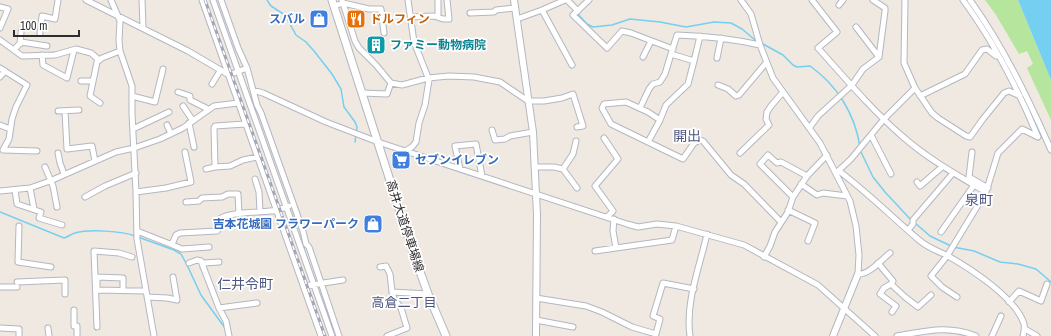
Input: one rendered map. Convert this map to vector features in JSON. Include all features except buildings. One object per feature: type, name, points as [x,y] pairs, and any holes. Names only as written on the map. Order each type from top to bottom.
[{"type":"main road","name":"高井大道停車場線","points":[[333,3],[413,252],[428,294],[446,336]]},
{"type":"street","points":[[40,33],[42,16],[55,19],[58,0]]},
{"type":"street","points":[[86,0],[143,27],[229,75],[247,68]]},
{"type":"street","points":[[111,0],[120,21],[120,51],[132,86],[137,235],[154,336]]},
{"type":"street","points":[[142,0],[143,27]]},
{"type":"street","points":[[202,0],[321,336]]},
{"type":"street","points":[[213,0],[332,336]]},
{"type":"street","points":[[221,0],[238,48],[247,68],[257,106],[261,113],[294,204],[306,244],[309,246],[339,336]]},
{"type":"street","points":[[406,151],[416,142],[418,123],[425,105],[428,87],[428,78],[414,42],[408,0]]},
{"type":"street","points":[[438,0],[438,17]]},
{"type":"street","points":[[411,17],[449,18],[446,0]]},
{"type":"street","points":[[514,0],[533,132],[537,215],[536,336]]},
{"type":"street","points":[[516,19],[566,0],[578,11]]},
{"type":"street","points":[[589,0],[573,15],[606,48],[622,31],[651,41],[694,61]]},
{"type":"street","points":[[742,0],[751,14],[766,63],[773,78],[810,127],[837,171],[852,209],[856,226],[859,255],[858,274],[834,336]]},
{"type":"street","points":[[812,0],[837,32],[818,48],[852,85],[903,137],[942,167],[974,185],[987,190]]},
{"type":"street","points":[[839,5],[843,0]]},
{"type":"street","points":[[810,127],[818,116],[852,85],[863,69],[879,57],[885,8],[873,0]]},
{"type":"street","points":[[905,0],[904,62],[915,88],[932,113],[966,136],[970,137],[1004,93],[1009,91],[1020,96]]},
{"type":"street","points":[[957,297],[942,287],[931,276],[947,256],[987,190],[998,153],[1022,129],[1038,137],[1020,96],[972,12],[963,0]]},
{"type":"street","points":[[970,0],[1003,52],[1034,112],[1051,150]]},
{"type":"street","points":[[343,2],[355,40],[360,48],[391,83],[402,84],[428,78],[449,76],[474,77],[500,82],[528,101],[556,99],[574,94],[583,126],[577,127]]},
{"type":"street","points":[[333,3],[343,2],[369,9],[381,9],[384,33]]},
{"type":"street","points":[[0,8],[8,9],[0,28]]},
{"type":"street","points":[[470,13],[494,12],[496,10],[515,8]]},
{"type":"street","points":[[542,10],[572,65]]},
{"type":"street","points":[[856,27],[879,57]]},
{"type":"street","points":[[20,44],[21,32]]},
{"type":"street","points":[[640,108],[649,89],[653,84],[660,82],[665,74],[677,35],[721,38],[760,45]]},
{"type":"street","points":[[648,142],[666,105],[688,84],[700,36]]},
{"type":"street","points":[[717,58],[721,38]]},
{"type":"street","points":[[0,40],[22,56],[55,55],[74,50],[85,51],[95,56],[99,60]]},
{"type":"street","points":[[346,44],[355,40]]},
{"type":"street","points":[[643,57],[651,41]]},
{"type":"street","points":[[14,50],[21,42],[47,46]]},
{"type":"street","points":[[920,96],[965,74],[982,50],[987,49],[998,56]]},
{"type":"street","points":[[42,55],[43,65],[67,78],[74,50]]},
{"type":"street","points":[[99,60],[120,51]]},
{"type":"street","points":[[99,60],[90,96],[100,103]]},
{"type":"street","points":[[718,85],[728,89],[736,96],[766,63]]},
{"type":"street","points":[[132,96],[155,102],[163,69]]},
{"type":"street","points":[[0,77],[2,70],[27,85],[16,107],[12,119],[9,139],[2,150]]},
{"type":"street","points":[[212,84],[220,70]]},
{"type":"street","points":[[81,81],[93,81]]},
{"type":"street","points":[[362,93],[387,94],[391,83]]},
{"type":"street","points":[[837,171],[851,159],[884,119],[915,88]]},
{"type":"street","points":[[253,90],[263,93],[326,122],[378,142],[536,195],[638,227],[657,224],[676,226],[744,245],[764,257],[812,281],[875,336]]},
{"type":"street","points":[[178,92],[190,96],[190,100],[208,109]]},
{"type":"street","points":[[740,153],[770,125],[766,119],[767,112],[783,92]]},
{"type":"street","points":[[660,120],[648,112],[626,102],[604,104],[602,108],[611,124],[682,159],[694,143],[700,140],[703,141],[731,175],[744,184],[781,222]]},
{"type":"street","points":[[0,192],[30,188],[50,181],[116,152],[134,148],[171,134],[191,122],[208,109],[219,104],[238,103]]},
{"type":"street","points":[[183,106],[191,122],[194,147]]},
{"type":"street","points":[[58,111],[79,110]]},
{"type":"street","points":[[65,111],[67,149],[92,146],[95,161]]},
{"type":"street","points":[[133,128],[169,112]]},
{"type":"street","points":[[215,168],[215,126],[245,124]]},
{"type":"street","points":[[0,125],[10,129]]},
{"type":"street","points":[[167,125],[171,134]]},
{"type":"street","points":[[492,130],[495,140],[533,132]]},
{"type":"street","points":[[871,134],[891,174]]},
{"type":"street","points":[[604,138],[618,159],[595,186],[613,211],[607,217]]},
{"type":"street","points":[[563,169],[573,154],[576,141]]},
{"type":"street","points":[[460,169],[455,146],[476,144],[482,176]]},
{"type":"street","points":[[2,150],[37,151]]},
{"type":"street","points":[[136,192],[166,188],[191,182],[185,152]]},
{"type":"street","points":[[972,152],[969,177],[987,190]]},
{"type":"street","points":[[58,153],[64,174]]},
{"type":"street","points":[[764,257],[788,210],[792,197],[807,176],[827,155]]},
{"type":"street","points":[[792,197],[760,164],[768,156],[777,163],[781,162],[807,176]]},
{"type":"street","points":[[206,169],[230,166],[243,160],[257,157]]},
{"type":"street","points":[[45,167],[57,208]]},
{"type":"street","points":[[535,167],[563,169],[577,188]]},
{"type":"street","points":[[917,182],[920,186],[942,167]]},
{"type":"street","points":[[837,171],[920,241],[974,272],[996,289],[1009,302],[1022,319],[1025,329],[1023,336]]},
{"type":"street","points":[[85,197],[105,186],[136,173]]},
{"type":"street","points":[[908,230],[913,224],[913,220],[953,173]]},
{"type":"street","points":[[254,179],[259,192],[260,212]]},
{"type":"street","points":[[801,184],[817,195],[823,193],[847,196]]},
{"type":"street","points":[[941,232],[974,185]]},
{"type":"street","points":[[30,188],[34,209]]},
{"type":"street","points":[[16,190],[17,204],[41,212],[39,218],[62,225]]},
{"type":"street","points":[[186,202],[199,201],[202,198],[222,197],[228,194],[238,194],[239,214]]},
{"type":"street","points":[[170,244],[173,242],[176,235],[180,233],[217,231],[219,228],[220,218],[239,214],[277,211],[294,204]]},
{"type":"street","points":[[788,210],[815,223],[808,241]]},
{"type":"street","points":[[614,219],[613,231],[616,248]]},
{"type":"street","points":[[19,226],[18,262],[51,267]]},
{"type":"street","points":[[595,252],[672,240],[676,226]]},
{"type":"street","points":[[690,336],[688,323],[694,289],[707,234]]},
{"type":"street","points":[[137,235],[170,244],[182,249],[209,247]]},
{"type":"street","points":[[97,327],[94,251],[119,253],[132,258]]},
{"type":"street","points":[[858,274],[864,274],[890,253]]},
{"type":"street","points":[[189,263],[197,260],[201,261],[219,308],[226,321],[228,332]]},
{"type":"street","points":[[203,267],[204,264],[219,262]]},
{"type":"street","points":[[878,263],[893,281],[891,284]]},
{"type":"street","points":[[380,267],[386,266],[390,274],[394,299],[400,308],[407,328],[387,336]]},
{"type":"street","points":[[123,290],[123,278],[97,277],[97,290],[146,291]]},
{"type":"street","points":[[147,297],[177,300],[173,277]]},
{"type":"street","points":[[0,287],[65,280],[65,294]]},
{"type":"street","points":[[304,286],[343,280]]},
{"type":"street","points":[[536,298],[586,306],[632,327],[656,334],[660,319],[653,316],[662,283],[694,289]]},
{"type":"street","points":[[891,284],[918,307],[931,295]]},
{"type":"street","points":[[891,284],[884,288],[880,294],[896,306],[892,312]]},
{"type":"street","points":[[1009,302],[1019,291],[1041,301],[1047,284]]},
{"type":"street","points":[[392,292],[428,294]]},
{"type":"street","points":[[219,308],[257,303]]},
{"type":"street","points":[[74,310],[75,326],[78,336]]},
{"type":"street","points":[[992,336],[1001,316]]},
{"type":"street","points":[[536,320],[573,327]]},
{"type":"street","points":[[0,328],[19,329],[19,336]]},
{"type":"street","points":[[48,328],[49,336]]},
{"type":"street","points":[[897,336],[948,329],[958,330],[976,336]]},
{"type":"street","points":[[1025,329],[1037,336]]},
{"type":"green space","points":[[985,0],[1018,0],[1051,80],[1051,120],[1027,68],[1033,64],[1027,51],[1019,54],[996,15]]},
{"type":"water","points":[[1018,0],[1051,0],[1051,80]]},
{"type":"waterway","points":[[267,0],[271,6],[285,15],[296,35],[306,42],[332,74],[341,89],[344,107],[357,127],[355,142]]},
{"type":"waterway","points":[[577,13],[587,24],[593,27],[612,25],[630,19],[660,22],[686,27],[714,22],[731,23],[742,29],[755,40]]},
{"type":"waterway","points":[[763,44],[783,55],[797,67],[810,66],[828,82],[836,91],[849,112],[858,135],[860,147]]},
{"type":"waterway","points":[[860,150],[873,177],[912,221]]},
{"type":"waterway","points":[[0,212],[64,238],[75,233],[88,231],[114,232],[135,236]]},
{"type":"waterway","points":[[915,223],[930,236],[953,247],[974,251],[1000,262],[1018,264],[1036,269],[1051,282]]},
{"type":"waterway","points":[[138,237],[181,254],[201,295],[225,328]]},
{"type":"railway","points":[[205,0],[325,336]]},
{"type":"place","name":"スバル","points":[[319,19]]},
{"type":"place","name":"ドルフィン","points":[[356,19]]},
{"type":"place","name":"ファミー動物病院","points":[[376,45]]},
{"type":"place","name":"セブンイレブン","points":[[401,160]]},
{"type":"place","name":"吉本花城園 フラワーパーク","points":[[373,224]]},
{"type":"district","name":"開出","points":[[687,136]]},
{"type":"district","name":"泉町","points":[[979,200]]},
{"type":"district","name":"仁井令町","points":[[245,284]]},
{"type":"district","name":"高倉二丁目","points":[[404,302]]}]
